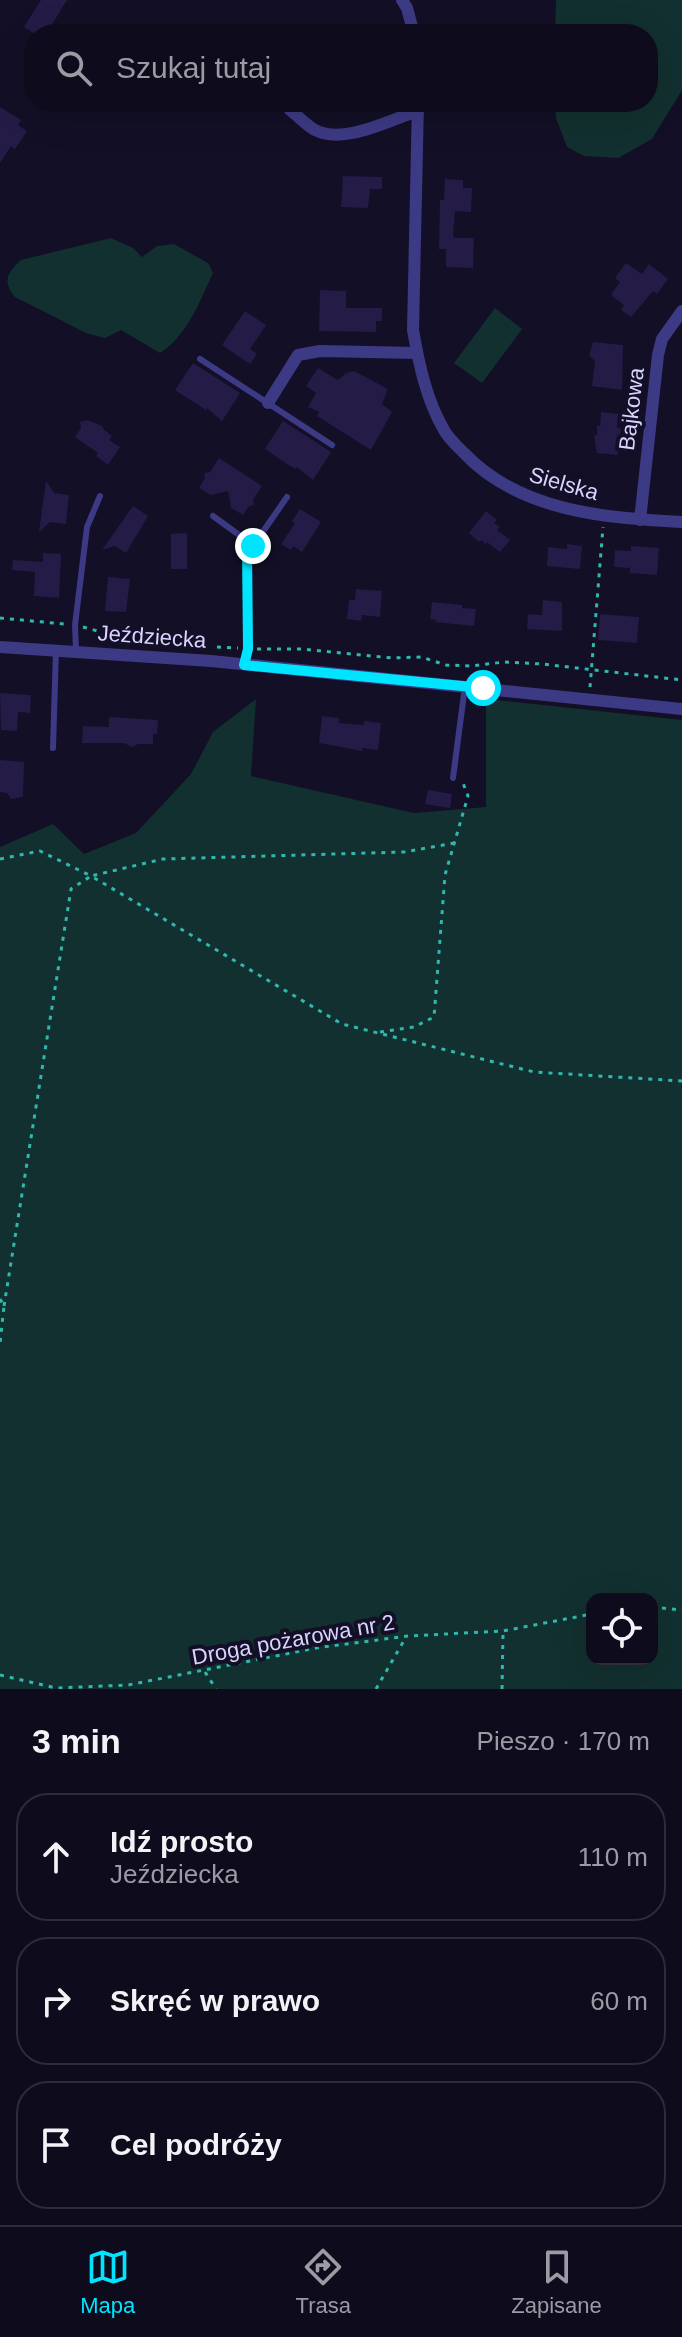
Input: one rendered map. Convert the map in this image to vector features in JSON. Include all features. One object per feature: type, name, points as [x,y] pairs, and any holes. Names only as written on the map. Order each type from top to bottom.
[{"type":"street","points":[[402,0],[411,24]]},
{"type":"street","points":[[293,112],[316,130],[349,135],[404,112]]},
{"type":"street","name":"Sielska","points":[[418,112],[413,330],[432,406],[445,433],[479,468],[529,498],[581,512],[682,522]]},
{"type":"street","name":"Bajkowa","points":[[640,520],[658,355],[662,339],[682,311]]},
{"type":"street","points":[[268,403],[298,355],[320,351],[417,353]]},
{"type":"street","name":"Jeździecka","points":[[0,647],[244,665],[682,709]]},
{"type":"lane","points":[[200,359],[332,445]]},
{"type":"lane","points":[[76,651],[75,625],[87,527],[100,496]]},
{"type":"lane","points":[[247,549],[253,546],[287,497]]},
{"type":"lane","points":[[213,516],[246,540],[248,649],[244,665]]},
{"type":"lane","points":[[53,748],[56,649]]},
{"type":"lane","points":[[453,778],[465,686]]},
{"type":"path","points":[[590,699],[605,515]]},
{"type":"path","points":[[0,618],[75,625],[147,642]]},
{"type":"path","points":[[205,646],[301,649],[392,658],[421,657],[456,666],[504,662],[542,664],[682,680]]},
{"type":"path","points":[[376,1033],[414,1027],[434,1017],[445,875],[468,796],[455,760]]},
{"type":"path","points":[[0,1343],[71,889],[91,876],[163,859],[404,852],[455,843]]},
{"type":"path","points":[[0,859],[40,851],[91,876],[342,1024],[534,1072],[682,1081]]},
{"type":"path","points":[[0,1299],[4,1306]]},
{"type":"path","points":[[658,1608],[682,1610]]},
{"type":"path","name":"Droga pożarowa nr 2","points":[[0,1675],[56,1688],[128,1685],[316,1648],[407,1636],[503,1631],[586,1615]]},
{"type":"path","points":[[502,1689],[503,1631]]},
{"type":"path","points":[[376,1689],[407,1636]]},
{"type":"path","points":[[204,1671],[216,1689]]},
{"type":"green space","points":[[556,0],[682,0],[682,90],[652,139],[618,158],[584,156],[567,147],[556,112],[658,112],[658,24],[555,24]]},
{"type":"green space","points":[[111,238],[133,248],[142,257],[157,246],[174,244],[208,263],[213,273],[185,328],[160,353],[121,330],[105,338],[86,333],[15,297],[8,286],[12,269],[21,260]]},
{"type":"green space","points":[[495,308],[522,329],[482,383],[454,363]]},
{"type":"green space","points":[[256,699],[251,776],[414,813],[486,807],[486,699],[682,720],[682,1689],[0,1689],[0,847],[53,824],[84,854],[136,833],[191,774],[213,732]]},
{"type":"building","points":[[41,0],[67,0],[52,24],[26,24]]},
{"type":"building","points":[[0,107],[21,120],[18,125],[27,131],[15,149],[11,146],[0,163]]},
{"type":"building","points":[[343,176],[382,177],[382,189],[370,189],[368,208],[341,207]]},
{"type":"building","points":[[445,179],[463,180],[463,188],[472,188],[471,212],[455,211],[453,235],[454,238],[474,238],[473,268],[446,267],[446,249],[439,249],[440,200],[444,200]]},
{"type":"building","points":[[626,263],[642,274],[649,264],[668,279],[657,294],[653,291],[631,317],[621,310],[624,305],[612,296],[620,282],[615,278]]},
{"type":"building","points":[[320,290],[346,291],[346,308],[382,308],[382,321],[376,321],[376,332],[319,331]]},
{"type":"building","points":[[245,311],[266,325],[250,349],[257,354],[250,364],[222,345]]},
{"type":"building","points":[[593,342],[623,345],[622,390],[592,386],[595,361],[589,355]]},
{"type":"building","points":[[193,363],[240,393],[222,421],[207,408],[175,390]]},
{"type":"building","points":[[318,368],[338,380],[354,371],[388,389],[382,404],[392,412],[371,450],[308,407],[316,393],[306,386]]},
{"type":"building","points":[[601,412],[618,414],[617,428],[621,428],[618,455],[597,453],[594,436],[597,435],[597,426],[600,426]]},
{"type":"building","points":[[88,420],[102,426],[112,436],[109,440],[120,447],[108,465],[96,456],[98,453],[75,437],[81,428],[80,422]]},
{"type":"building","points":[[283,421],[331,452],[313,480],[265,449]]},
{"type":"building","points":[[219,458],[262,486],[253,500],[254,505],[249,506],[243,515],[231,508],[228,491],[211,495],[199,488],[205,478],[204,473],[210,472]]},
{"type":"building","points":[[46,481],[54,493],[69,495],[66,524],[50,522],[39,532]]},
{"type":"building","points":[[133,506],[148,516],[126,553],[115,546],[102,550]]},
{"type":"building","points":[[300,509],[321,522],[302,552],[293,546],[291,550],[281,544]]},
{"type":"building","points":[[486,511],[497,520],[494,523],[500,527],[497,530],[510,540],[500,552],[487,542],[479,542],[469,533]]},
{"type":"building","points":[[187,533],[187,569],[171,569],[171,534]]},
{"type":"building","points":[[567,544],[582,546],[580,569],[547,566],[548,547],[567,549]]},
{"type":"building","points":[[631,546],[659,548],[657,575],[630,573],[630,568],[614,567],[615,550],[631,551]]},
{"type":"building","points":[[43,553],[61,554],[59,598],[34,596],[35,572],[12,570],[13,560],[43,562]]},
{"type":"building","points":[[108,577],[130,579],[126,612],[105,611]]},
{"type":"building","points":[[356,589],[382,591],[380,617],[362,615],[361,621],[347,619],[349,600],[355,600]]},
{"type":"building","points":[[543,600],[562,602],[562,631],[527,629],[528,614],[542,615]]},
{"type":"building","points":[[432,602],[476,609],[474,626],[435,622],[430,619]]},
{"type":"building","points":[[600,614],[639,617],[637,643],[598,640]]},
{"type":"building","points":[[0,693],[31,695],[30,713],[18,712],[17,731],[1,730]]},
{"type":"building","points":[[322,716],[339,718],[339,723],[381,723],[378,750],[362,748],[362,751],[319,743]]},
{"type":"building","points":[[109,717],[158,720],[153,744],[132,747],[124,743],[82,743],[83,726],[109,727]]},
{"type":"building","points":[[0,760],[24,762],[23,797],[11,799],[7,793],[0,792]]},
{"type":"building","points":[[428,790],[452,794],[450,808],[425,804]]},
{"type":"route","points":[[253,546],[247,549],[248,649],[244,665],[483,688]]}]
